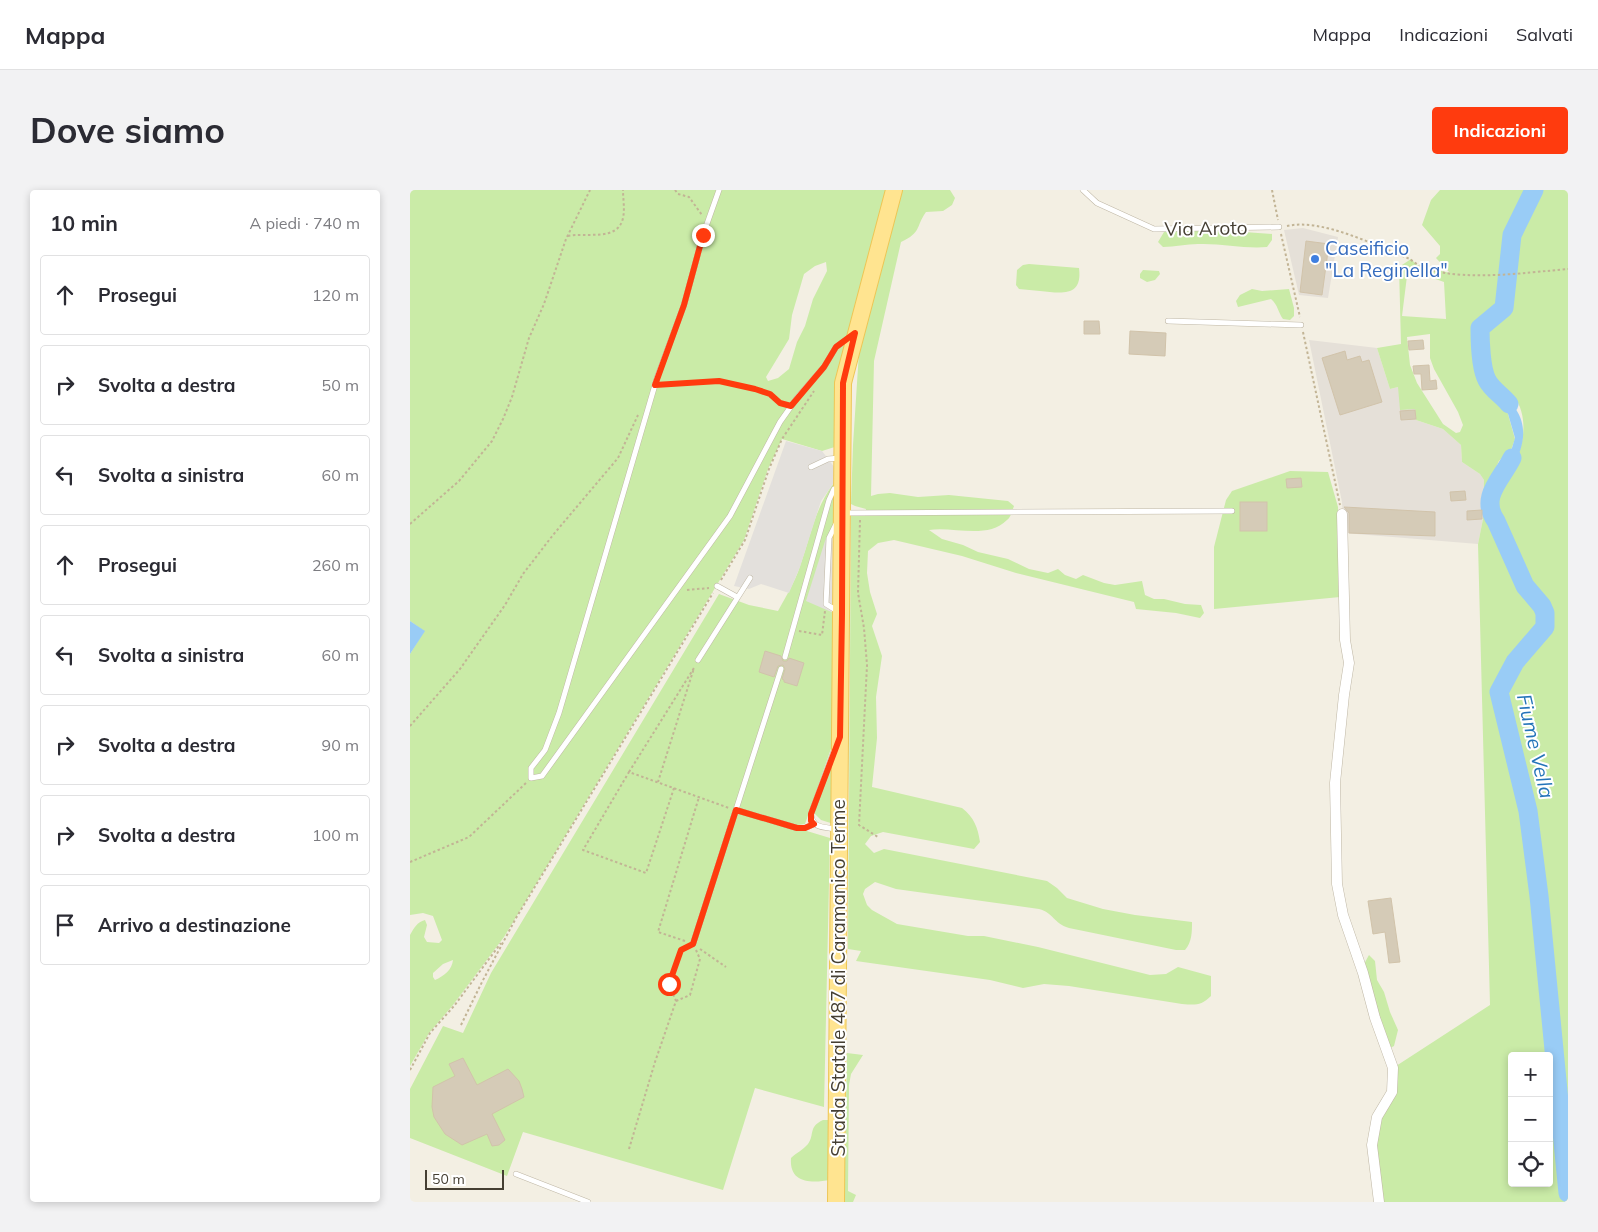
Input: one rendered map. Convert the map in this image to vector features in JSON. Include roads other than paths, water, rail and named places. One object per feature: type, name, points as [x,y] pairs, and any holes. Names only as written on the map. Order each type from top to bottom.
[{"type":"main road","name":"Strada Statale 487 di Caramanico Terme","points":[[836,1202],[843,383],[894,190]]},
{"type":"street","points":[[1342,514],[1345,640],[1349,663],[1335,784],[1337,884],[1343,915],[1363,972],[1375,1018],[1393,1068],[1392,1092],[1377,1116],[1372,1146],[1379,1202]]},
{"type":"lane","points":[[719,190],[684,305],[655,385],[559,713],[545,750],[532,768],[531,778],[542,776],[730,516],[771,436],[791,406],[824,367],[836,347],[855,333]]},
{"type":"lane","name":"Via Aroto","points":[[1083,190],[1096,203],[1154,229],[1280,227]]},
{"type":"lane","points":[[1168,321],[1301,325]]},
{"type":"lane","points":[[811,467],[828,458],[843,458]]},
{"type":"lane","points":[[785,657],[829,500],[834,489],[843,488]]},
{"type":"lane","points":[[842,614],[826,604],[829,538],[838,520],[843,515],[860,513],[1232,511]]},
{"type":"lane","points":[[698,660],[736,597],[750,578]]},
{"type":"lane","points":[[717,586],[736,597]]},
{"type":"lane","points":[[693,944],[781,669]]},
{"type":"lane","points":[[840,737],[811,814],[811,821],[814,824],[820,827],[840,829]]},
{"type":"lane","points":[[736,810],[797,828],[805,828],[814,824]]},
{"type":"lane","points":[[516,1174],[588,1202]]},
{"type":"water","points":[[1492,384],[1514,406],[1523,427],[1523,438],[1515,464],[1508,479],[1501,481],[1497,476],[1508,461],[1515,438],[1506,407],[1493,396],[1490,388]]},
{"type":"water","points":[[410,621],[425,631],[410,654]]},
{"type":"waterway","name":"Fiume Vella","points":[[1509,404],[1492,387],[1485,375],[1481,355],[1480,328],[1504,308],[1512,235],[1534,190]]},
{"type":"waterway","name":"Fiume Vella","points":[[1512,458],[1494,488],[1491,496],[1491,512],[1525,586],[1542,606],[1545,613],[1545,627],[1515,662],[1499,692],[1528,811],[1539,896],[1568,1193]]},
{"type":"place","name":"Caseificio \"La Reginella\"","points":[[1315,259]]}]
